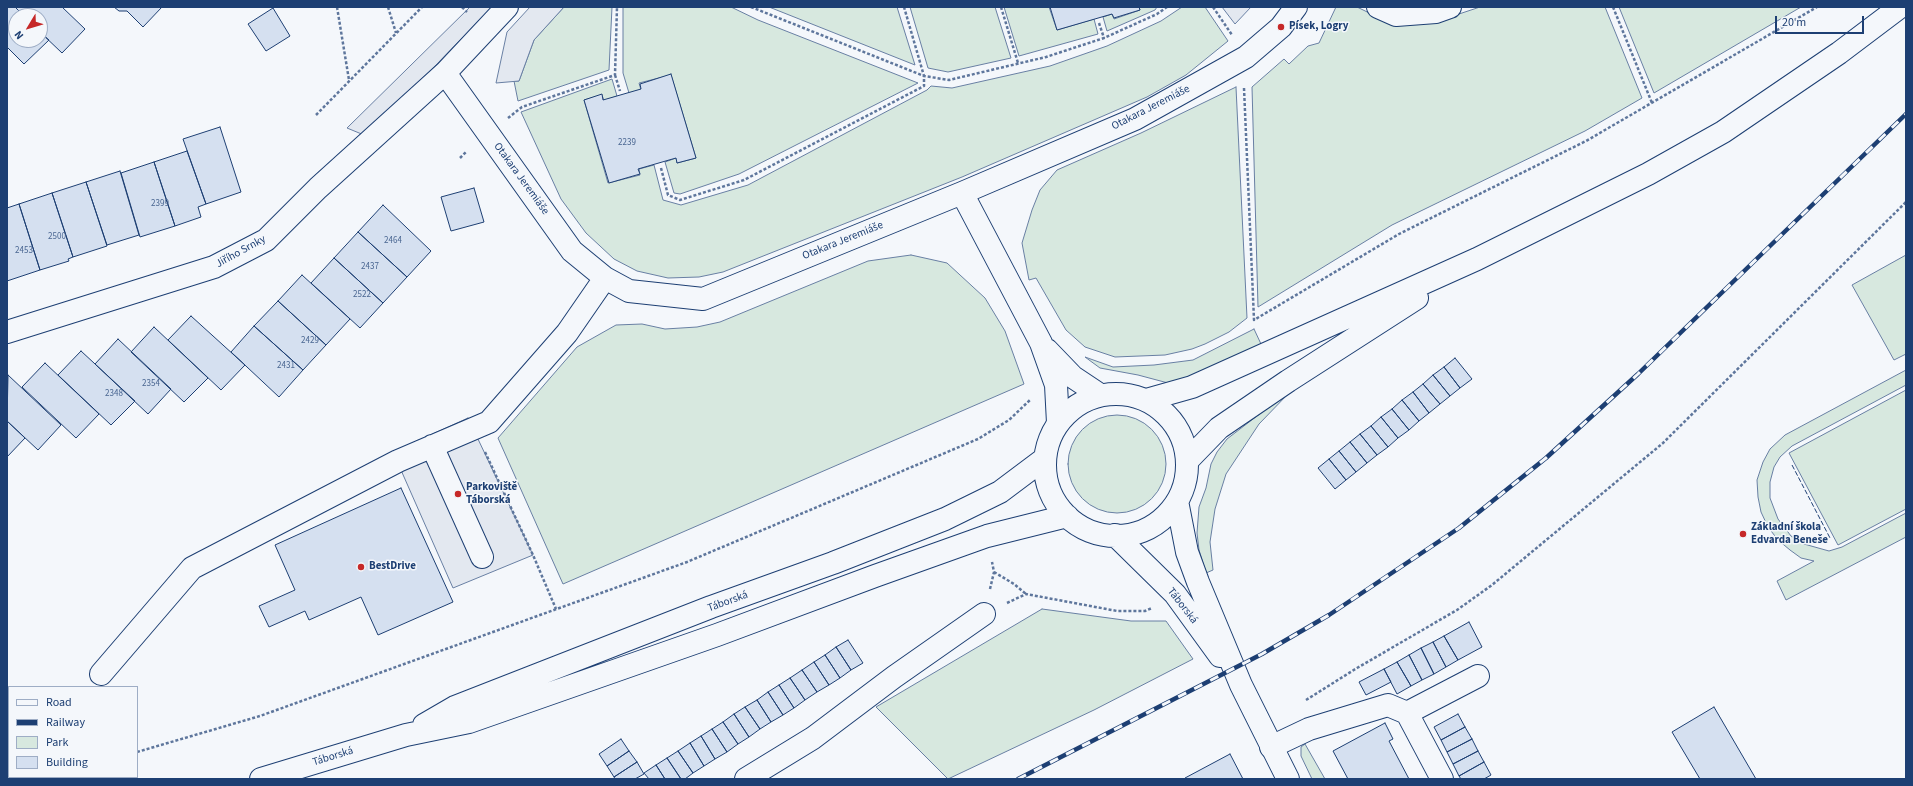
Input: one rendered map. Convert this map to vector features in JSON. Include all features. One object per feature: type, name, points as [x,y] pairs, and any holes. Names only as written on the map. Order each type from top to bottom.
[{"type":"main road","name":"Jiřího Srnky","points":[[7,332],[214,267],[266,240],[318,188],[445,73],[507,7]]},
{"type":"main road","name":"Otakara Jeremiáše","points":[[445,73],[572,251],[605,278],[629,292],[703,299],[962,193],[1135,119],[1246,57],[1281,27],[1296,7]]},
{"type":"main road","points":[[1378,7],[1396,15],[1441,9]]},
{"type":"main road","points":[[1146,400],[1192,387],[1477,259],[1648,174],[1723,132],[1839,53],[1900,7]]},
{"type":"main road","points":[[962,193],[1041,343],[1056,385],[1058,422]]},
{"type":"main road","points":[[1187,461],[1219,428],[1288,381],[1477,259]]},
{"type":"main road","points":[[101,674],[192,568],[398,461],[489,422],[566,333],[605,278]]},
{"type":"main road","points":[[1041,343],[1073,377],[1100,395]]},
{"type":"main road","points":[[1122,393],[1146,400],[1167,415],[1181,436],[1187,461],[1187,482],[1178,506],[1162,521],[1146,530],[1132,534],[1115,535],[1090,531],[1067,516],[1051,494],[1046,477],[1044,459],[1047,444],[1058,422],[1076,406],[1100,395],[1122,393]]},
{"type":"main road","points":[[432,446],[482,557]]},
{"type":"main road","name":"Táborská","points":[[406,735],[454,707],[711,607],[833,563],[945,519],[1000,492],[1044,459]]},
{"type":"main road","name":"Táborská","points":[[1178,506],[1187,552],[1241,685],[1288,779]]},
{"type":"main road","name":"Táborská","points":[[261,779],[406,735],[469,722],[987,536],[1067,516]]},
{"type":"main road","name":"Táborská","points":[[1115,535],[1175,594],[1241,685]]},
{"type":"main road","points":[[746,779],[813,738],[894,677],[984,614]]},
{"type":"main road","points":[[1407,713],[1478,676]]},
{"type":"main road","points":[[1271,747],[1309,729],[1388,705],[1407,713],[1442,779]]},
{"type":"path","points":[[336,7],[350,81]]},
{"type":"path","points":[[388,7],[396,33]]},
{"type":"path","points":[[316,115],[422,7]]},
{"type":"path","points":[[617,7],[615,75],[620,91]]},
{"type":"path","points":[[751,7],[924,76],[949,80],[1046,57],[1104,38],[1157,14],[1167,7]]},
{"type":"path","points":[[661,168],[668,195],[680,200],[744,180],[924,86],[924,76],[904,7]]},
{"type":"path","points":[[1001,7],[1018,63]]},
{"type":"path","points":[[1213,7],[1226,27]]},
{"type":"path","points":[[1613,7],[1652,102]]},
{"type":"path","points":[[1246,57],[1244,86],[1254,320],[1399,234],[1586,141],[1816,7]]},
{"type":"path","points":[[1099,22],[1104,38]]},
{"type":"path","points":[[488,133],[522,107],[615,75]]},
{"type":"path","points":[[1304,702],[1357,668],[1457,610],[1492,585],[1663,443],[1906,202]]},
{"type":"path","points":[[138,752],[260,716],[687,562],[978,439],[1008,420],[1030,400],[1028,393]]},
{"type":"path","points":[[490,446],[485,452],[533,555],[556,609]]},
{"type":"path","points":[[984,614],[994,572],[987,536]]},
{"type":"path","points":[[994,572],[1014,584],[1026,594],[1117,611],[1145,611],[1175,594]]},
{"type":"path","points":[[984,614],[1026,594]]},
{"type":"green space","points":[[564,7],[612,7],[609,70],[518,101],[514,81],[519,81],[534,40]]},
{"type":"green space","points":[[623,7],[731,7],[758,20],[918,83],[739,174],[680,194],[674,193],[665,162],[676,158],[677,163],[696,158],[671,75],[639,83],[641,90],[629,93],[623,73]]},
{"type":"green space","points":[[769,7],[897,7],[915,65]]},
{"type":"green space","points":[[910,7],[995,7],[1011,58],[948,72],[928,68]]},
{"type":"green space","points":[[1004,7],[1049,7],[1057,30],[1094,19],[1098,34],[1019,56]]},
{"type":"green space","points":[[1139,7],[1157,7],[1155,10],[1107,31],[1103,17],[1112,14],[1114,19],[1140,10]]},
{"type":"green space","points":[[1182,7],[1205,7],[1228,41],[1186,75],[1147,97],[962,177],[723,272],[699,277],[668,278],[637,271],[614,259],[586,233],[561,199],[521,112],[612,79],[617,96],[604,101],[602,95],[584,100],[608,183],[640,175],[639,169],[654,165],[663,200],[681,205],[748,185],[927,90],[931,86],[952,88],[1050,66],[1107,46],[1161,21]]},
{"type":"green space","points":[[1336,7],[1357,7],[1396,26],[1438,21],[1480,7],[1605,7],[1642,98],[1585,131],[1392,225],[1258,307],[1252,87],[1284,59],[1289,64],[1308,46],[1319,43]]},
{"type":"green space","points":[[1619,7],[1801,7],[1654,93]]},
{"type":"green space","points":[[1236,87],[1247,318],[1229,332],[1205,344],[1192,349],[1165,355],[1115,357],[1085,347],[1066,330],[1036,278],[1029,280],[1022,243],[1040,190],[1057,170],[1141,133]]},
{"type":"green space","points":[[911,255],[947,263],[985,298],[1005,331],[1024,384],[563,584],[498,438],[577,347],[616,325],[642,324],[665,329],[697,327],[720,322],[868,261]]},
{"type":"green space","points":[[1906,255],[1906,354],[1894,360],[1852,285]]},
{"type":"green space","points":[[1254,329],[1261,344],[1189,379],[1168,383],[1138,375],[1100,368],[1085,357],[1113,367],[1154,365],[1193,360]]},
{"type":"green space","points":[[1906,370],[1906,385],[1792,446],[1780,457],[1774,467],[1770,482],[1770,498],[1778,519],[1791,536],[1804,544],[1829,551],[1842,547],[1906,513],[1906,537],[1786,600],[1777,581],[1814,561],[1801,558],[1790,550],[1778,540],[1768,527],[1761,512],[1758,497],[1757,480],[1763,462],[1770,449],[1785,435]]},
{"type":"green space","points":[[1906,390],[1906,509],[1838,545],[1789,453]]},
{"type":"green space","points":[[1289,393],[1259,424],[1226,474],[1215,509],[1210,542],[1213,570],[1206,573],[1199,550],[1197,533],[1199,507],[1206,488],[1211,464],[1217,452],[1227,439]]},
{"type":"green space","points":[[1117,415],[1136,419],[1152,429],[1162,445],[1166,464],[1162,483],[1152,499],[1136,509],[1117,513],[1098,509],[1082,499],[1072,483],[1068,464],[1072,445],[1082,429],[1098,419]]},
{"type":"green space","points":[[1042,609],[1131,621],[1166,621],[1193,659],[1094,710],[948,779],[876,707]]},
{"type":"green space","points":[[1305,744],[1325,779],[1312,779],[1301,756],[1301,747]]},
{"type":"shaded area","points":[[470,7],[492,7],[436,65],[364,135],[347,128]]},
{"type":"shaded area","points":[[530,7],[564,7],[534,40],[519,81],[496,83],[507,32]]},
{"type":"shaded area","points":[[1222,7],[1251,7],[1235,24]]},
{"type":"shaded area","name":"Parkoviště Táborská","points":[[468,418],[533,555],[453,588],[393,452]]},
{"type":"building","points":[[7,7],[15,7],[16,8],[8,8],[8,48]]},
{"type":"building","points":[[15,7],[62,7],[85,29],[62,53],[48,40],[48,8]]},
{"type":"building","points":[[114,7],[162,7],[143,27],[127,11],[119,11]]},
{"type":"building","points":[[1050,7],[1139,7],[1140,10],[1114,18],[1112,14],[1057,30]]},
{"type":"building","points":[[273,8],[290,36],[266,51],[248,24]]},
{"type":"building","points":[[8,48],[41,48],[24,64]]},
{"type":"building","points":[[671,74],[696,158],[677,163],[676,158],[638,169],[640,174],[609,183],[584,100],[602,94],[603,100],[641,89],[640,84]]},
{"type":"building","points":[[220,127],[241,192],[206,204],[183,139]]},
{"type":"building","points":[[187,151],[206,204],[198,207],[201,217],[175,226],[154,162]]},
{"type":"building","points":[[154,162],[175,226],[140,237],[121,173]]},
{"type":"building","points":[[120,171],[139,235],[107,245],[86,182]]},
{"type":"building","points":[[86,182],[107,246],[73,257],[52,193]]},
{"type":"building","points":[[474,188],[484,222],[451,231],[441,197]]},
{"type":"building","points":[[52,193],[73,257],[68,259],[69,261],[40,270],[19,204]]},
{"type":"building","points":[[19,204],[40,270],[7,281],[7,208]]},
{"type":"building","points":[[383,205],[431,251],[407,277],[358,232]]},
{"type":"building","points":[[358,232],[407,277],[383,303],[334,258]]},
{"type":"building","points":[[334,258],[383,303],[360,328],[311,283]]},
{"type":"building","points":[[302,275],[350,319],[326,345],[278,301]]},
{"type":"building","points":[[278,301],[326,345],[303,370],[254,326]]},
{"type":"building","points":[[191,316],[245,365],[221,390],[168,340]]},
{"type":"building","points":[[254,326],[303,370],[279,397],[231,352]]},
{"type":"building","points":[[154,327],[208,378],[184,402],[131,352]]},
{"type":"building","points":[[118,339],[171,389],[148,414],[95,364]]},
{"type":"building","points":[[81,351],[135,401],[111,425],[58,375]]},
{"type":"building","points":[[1455,358],[1472,379],[1460,388],[1444,367]]},
{"type":"building","points":[[45,363],[99,414],[76,438],[22,387]]},
{"type":"building","points":[[1444,367],[1460,388],[1450,396],[1433,375]]},
{"type":"building","points":[[8,375],[61,425],[38,450],[7,421]]},
{"type":"building","points":[[1433,375],[1450,396],[1440,404],[1423,384]]},
{"type":"building","points":[[1423,384],[1440,404],[1429,413],[1413,392]]},
{"type":"building","points":[[1413,392],[1429,413],[1419,421],[1402,400]]},
{"type":"building","points":[[1402,400],[1419,421],[1409,430],[1392,409]]},
{"type":"building","points":[[1392,409],[1409,430],[1398,438],[1381,417]]},
{"type":"building","points":[[1381,417],[1398,438],[1388,447],[1371,426]]},
{"type":"building","points":[[7,421],[25,438],[7,457]]},
{"type":"building","points":[[1371,426],[1388,447],[1377,455],[1360,434]]},
{"type":"building","points":[[1360,434],[1377,455],[1367,463],[1350,442]]},
{"type":"building","points":[[1350,442],[1367,463],[1356,472],[1339,451]]},
{"type":"building","points":[[1339,451],[1356,472],[1346,480],[1329,459]]},
{"type":"building","points":[[1329,459],[1346,480],[1335,489],[1318,468]]},
{"type":"building","name":"BestDrive","points":[[401,488],[453,602],[378,635],[361,597],[309,620],[305,611],[269,627],[259,606],[295,590],[275,545]]},
{"type":"building","points":[[1469,622],[1482,647],[1458,660],[1444,636]]},
{"type":"building","points":[[1444,636],[1458,660],[1446,667],[1433,642]]},
{"type":"building","points":[[848,640],[863,663],[851,670],[836,647]]},
{"type":"building","points":[[1433,642],[1446,667],[1434,674],[1421,648]]},
{"type":"building","points":[[836,647],[851,670],[840,678],[825,655]]},
{"type":"building","points":[[1421,648],[1434,674],[1422,680],[1409,655]]},
{"type":"building","points":[[825,655],[840,678],[829,685],[814,662]]},
{"type":"building","points":[[1409,655],[1422,680],[1411,686],[1397,662]]},
{"type":"building","points":[[814,662],[829,685],[817,692],[802,670]]},
{"type":"building","points":[[1397,662],[1411,686],[1397,694],[1384,669]]},
{"type":"building","points":[[1384,669],[1391,682],[1366,695],[1359,682]]},
{"type":"building","points":[[802,670],[817,692],[805,700],[790,678]]},
{"type":"building","points":[[790,678],[805,700],[794,708],[779,685]]},
{"type":"building","points":[[779,685],[794,708],[783,715],[768,692]]},
{"type":"building","points":[[768,692],[783,715],[771,722],[757,700]]},
{"type":"building","points":[[757,700],[771,722],[760,729],[745,707]]},
{"type":"building","points":[[745,707],[760,729],[749,737],[734,714]]},
{"type":"building","points":[[1714,707],[1756,779],[1700,779],[1672,732]]},
{"type":"building","points":[[734,714],[749,737],[738,744],[723,722]]},
{"type":"building","points":[[1458,714],[1465,727],[1441,740],[1434,727]]},
{"type":"building","points":[[723,722],[738,744],[727,752],[712,729]]},
{"type":"building","points":[[1385,723],[1393,739],[1389,741],[1409,779],[1348,779],[1333,751]]},
{"type":"building","points":[[1465,727],[1472,739],[1447,752],[1441,740]]},
{"type":"building","points":[[712,729],[727,752],[715,759],[701,736]]},
{"type":"building","points":[[701,736],[715,759],[704,766],[690,743]]},
{"type":"building","points":[[621,739],[629,751],[607,766],[599,754]]},
{"type":"building","points":[[1472,739],[1478,751],[1453,764],[1447,752]]},
{"type":"building","points":[[690,743],[704,766],[693,773],[678,751]]},
{"type":"building","points":[[629,751],[637,762],[614,777],[607,766]]},
{"type":"building","points":[[678,751],[693,773],[685,779],[681,779],[667,758]]},
{"type":"building","points":[[1478,751],[1484,762],[1459,776],[1453,764]]},
{"type":"building","points":[[1230,754],[1243,779],[1185,778]]},
{"type":"building","points":[[667,758],[681,779],[665,779],[656,765]]},
{"type":"building","points":[[637,762],[644,774],[635,779],[615,779],[614,777]]},
{"type":"building","points":[[1484,762],[1491,775],[1484,779],[1461,779],[1459,776]]},
{"type":"building","points":[[656,765],[665,779],[649,779],[644,773]]},
{"type":"railway","points":[[1018,779],[1262,654],[1329,615],[1459,528],[1546,458],[1638,374],[1906,114]]},
{"type":"fence","points":[[1792,465],[1830,538]]},
{"type":"place","name":"Písek, Logry","points":[[1281,27]]},
{"type":"place","name":"Parkoviště Táborská","points":[[458,494]]},
{"type":"place","name":"Základní škola Edvarda Beneše","points":[[1743,534]]},
{"type":"place","name":"BestDrive","points":[[361,567]]}]
